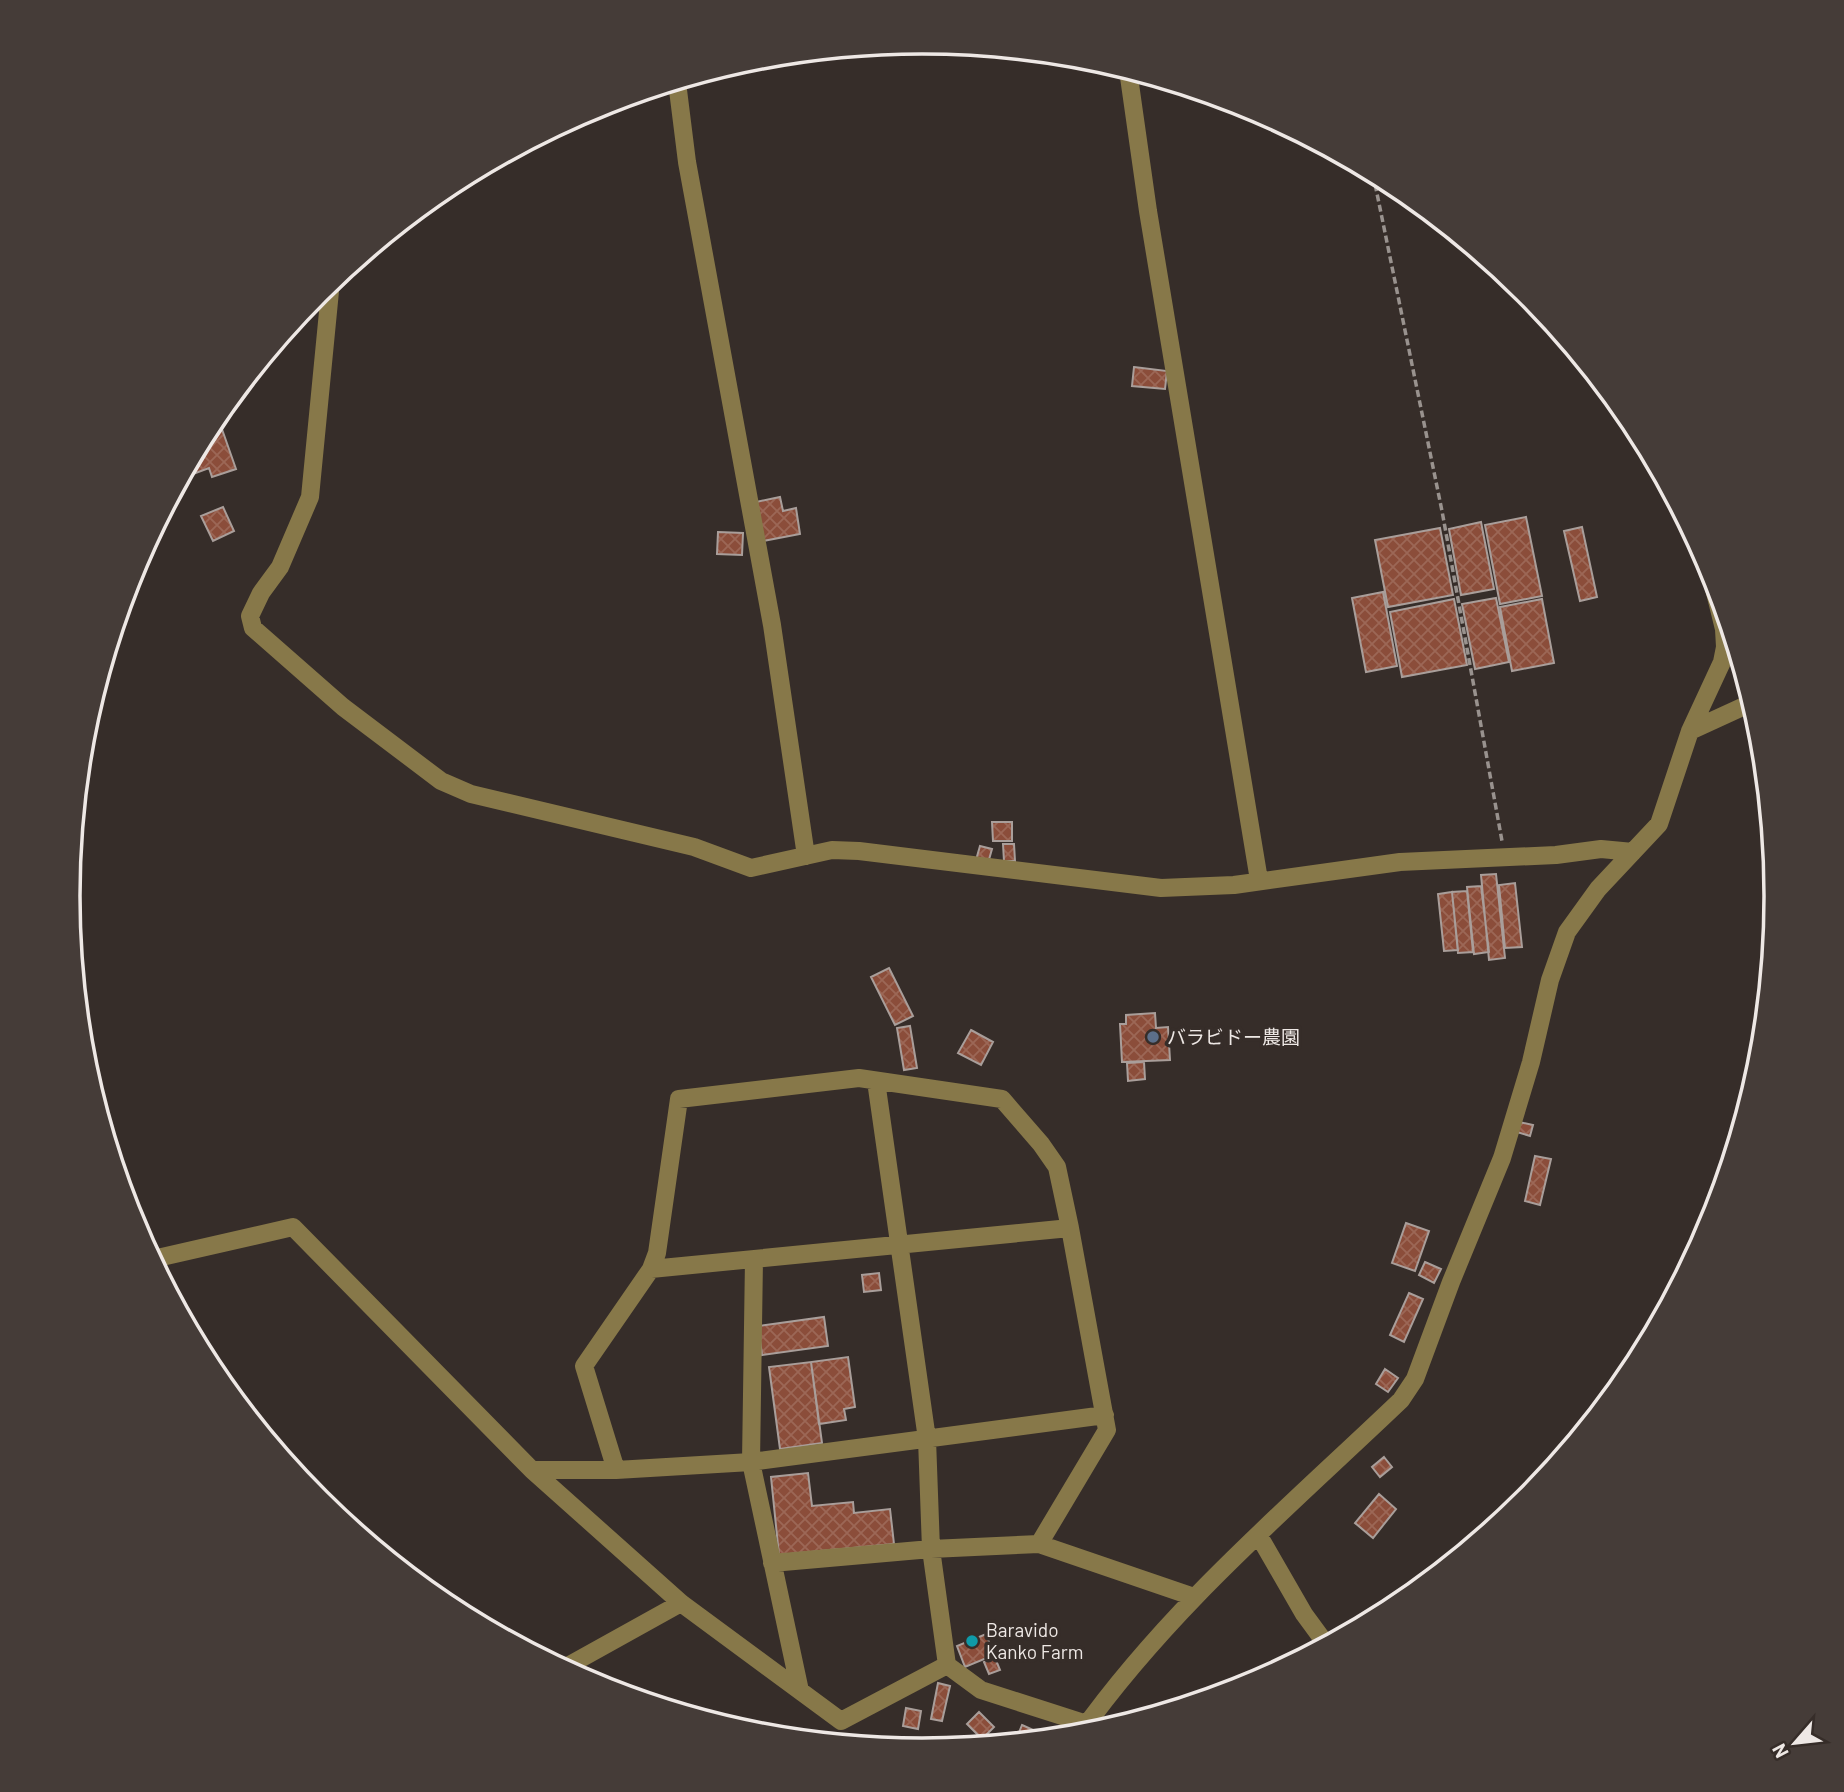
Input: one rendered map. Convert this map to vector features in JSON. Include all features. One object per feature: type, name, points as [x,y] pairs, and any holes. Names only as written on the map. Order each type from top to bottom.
[{"type":"street","points":[[1129,80],[1148,211],[1259,880]]},
{"type":"street","points":[[678,91],[687,162],[772,625],[806,856]]},
{"type":"street","points":[[329,299],[310,497],[280,567],[261,593],[250,616],[253,628],[343,707],[441,781],[471,794],[694,847],[751,868],[832,850],[859,851],[1161,888],[1234,885],[1400,862],[1556,855],[1601,849],[1633,852]]},
{"type":"street","points":[[1089,1721],[1146,1648],[1194,1597],[1401,1400],[1415,1380],[1451,1282],[1502,1158],[1531,1062],[1549,980],[1567,932],[1598,889],[1659,824],[1690,731],[1721,662],[1725,644]]},
{"type":"street","points":[[1690,731],[1742,707]]},
{"type":"street","points":[[616,1470],[584,1366],[651,1269],[657,1253],[679,1100],[859,1078],[1002,1099],[1057,1167],[1107,1430],[1039,1544]]},
{"type":"street","points":[[876,1081],[927,1439],[931,1549],[947,1665],[981,1690],[1071,1724]]},
{"type":"street","points":[[162,1257],[293,1227],[532,1470],[681,1603],[841,1721],[947,1665]]},
{"type":"street","points":[[651,1269],[1070,1228]]},
{"type":"street","points":[[754,1259],[751,1462],[800,1691]]},
{"type":"street","points":[[532,1470],[616,1470],[751,1462],[1105,1415]]},
{"type":"street","points":[[1259,1536],[1304,1614],[1321,1637]]},
{"type":"street","points":[[772,1563],[931,1549],[1039,1544],[1194,1597]]},
{"type":"street","points":[[574,1662],[681,1603]]},
{"type":"path","points":[[1376,187],[1441,511],[1505,857]]},
{"type":"building","points":[[1134,367],[1167,371],[1165,389],[1132,386]]},
{"type":"building","points":[[222,428],[236,469],[212,477],[209,468],[194,474]]},
{"type":"building","points":[[780,497],[783,511],[796,508],[800,534],[763,541],[756,502]]},
{"type":"building","points":[[223,507],[234,531],[213,541],[201,516]]},
{"type":"building","points":[[1526,517],[1542,596],[1500,604],[1485,525]]},
{"type":"building","points":[[1481,522],[1494,589],[1461,595],[1449,529]]},
{"type":"building","points":[[1582,527],[1597,597],[1580,601],[1564,531]]},
{"type":"building","points":[[1440,528],[1453,595],[1388,607],[1375,540]]},
{"type":"building","points":[[718,532],[743,533],[742,555],[717,554]]},
{"type":"building","points":[[1383,592],[1397,666],[1366,672],[1352,598]]},
{"type":"building","points":[[1496,598],[1509,662],[1475,669],[1462,604]]},
{"type":"building","points":[[1454,599],[1467,665],[1402,677],[1390,612]]},
{"type":"building","points":[[1542,599],[1554,663],[1512,671],[1500,607]]},
{"type":"building","points":[[992,822],[1012,822],[1012,841],[993,841]]},
{"type":"building","points":[[1003,844],[1014,844],[1015,861],[1004,861]]},
{"type":"building","points":[[980,846],[992,849],[988,863],[976,860]]},
{"type":"building","points":[[1496,874],[1505,958],[1489,960],[1481,875]]},
{"type":"building","points":[[1515,883],[1522,947],[1505,948],[1499,885]]},
{"type":"building","points":[[1481,886],[1489,952],[1474,954],[1467,887]]},
{"type":"building","points":[[1467,891],[1473,952],[1458,953],[1452,892]]},
{"type":"building","points":[[1452,892],[1458,950],[1444,951],[1438,894]]},
{"type":"building","points":[[889,968],[913,1016],[895,1025],[871,977]]},
{"type":"building","points":[[1155,1013],[1156,1028],[1168,1027],[1170,1060],[1122,1062],[1120,1024],[1126,1024],[1126,1015]]},
{"type":"building","points":[[910,1026],[917,1068],[904,1070],[897,1028]]},
{"type":"building","points":[[971,1030],[993,1042],[981,1065],[958,1053]]},
{"type":"building","points":[[1144,1062],[1145,1079],[1128,1081],[1127,1063]]},
{"type":"building","points":[[1519,1122],[1533,1125],[1530,1136],[1517,1132]]},
{"type":"building","points":[[1535,1156],[1551,1159],[1540,1205],[1525,1201]]},
{"type":"building","points":[[1406,1223],[1429,1231],[1415,1271],[1392,1263]]},
{"type":"building","points":[[1425,1262],[1441,1269],[1434,1283],[1419,1275]]},
{"type":"building","points":[[879,1273],[881,1290],[864,1292],[862,1275]]},
{"type":"building","points":[[1409,1293],[1423,1299],[1404,1342],[1390,1335]]},
{"type":"building","points":[[824,1317],[828,1346],[762,1355],[758,1326]]},
{"type":"building","points":[[848,1357],[855,1407],[844,1409],[846,1420],[819,1424],[811,1362]]},
{"type":"building","points":[[811,1362],[822,1443],[780,1449],[769,1367]]},
{"type":"building","points":[[1385,1369],[1398,1378],[1388,1392],[1376,1384]]},
{"type":"building","points":[[1384,1457],[1392,1467],[1380,1477],[1372,1467]]},
{"type":"building","points":[[808,1473],[812,1506],[853,1502],[854,1513],[890,1509],[894,1544],[779,1555],[771,1477]]},
{"type":"building","points":[[1379,1494],[1396,1509],[1373,1538],[1355,1523]]},
{"type":"building","points":[[986,1634],[994,1655],[965,1667],[957,1646]]},
{"type":"building","points":[[995,1658],[1000,1670],[989,1674],[984,1662]]},
{"type":"building","points":[[938,1683],[950,1686],[942,1721],[931,1719]]},
{"type":"building","points":[[906,1708],[921,1711],[918,1729],[903,1726]]},
{"type":"building","points":[[979,1712],[994,1727],[986,1735],[979,1736],[967,1724]]},
{"type":"building","points":[[1022,1725],[1035,1731],[1032,1731],[1019,1732]]},
{"type":"place","name":"バラビドー農園","points":[[1153,1037]]},
{"type":"place","name":"Baravido Kanko Farm","points":[[972,1641]]}]
